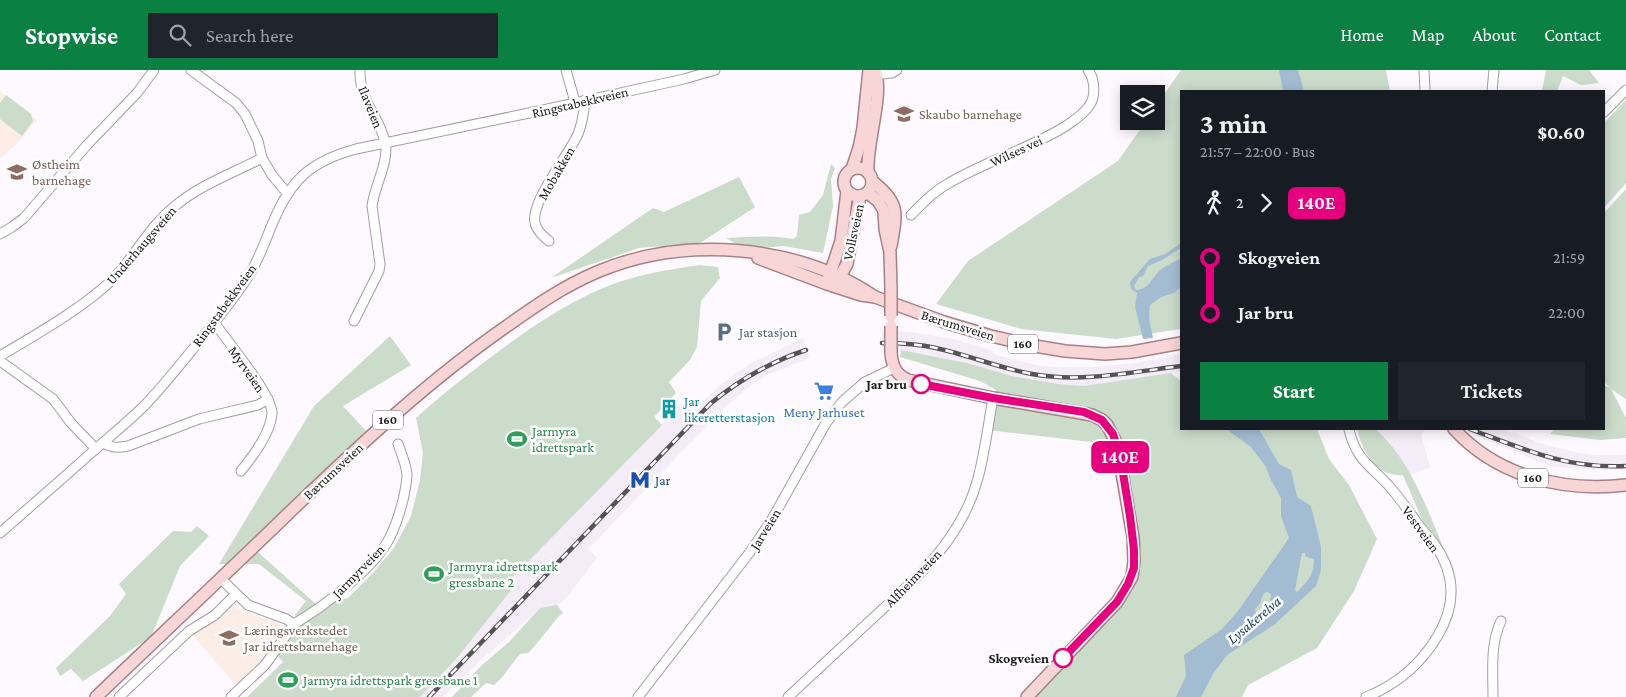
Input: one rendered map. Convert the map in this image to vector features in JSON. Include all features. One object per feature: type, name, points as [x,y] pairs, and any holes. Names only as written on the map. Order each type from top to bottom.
[{"type":"main road","points":[[872,72],[875,107],[868,154],[872,185],[864,195],[856,196],[847,192],[844,180],[852,169],[859,148],[872,72]]},
{"type":"main road","points":[[852,169],[860,168],[870,177]]},
{"type":"main road","name":"Vollsveien","points":[[870,177],[886,193],[894,205],[895,222],[890,252]]},
{"type":"main road","name":"Vollsveien","points":[[832,278],[842,241],[847,192]]},
{"type":"main road","name":"Vollsveien","points":[[832,278],[847,264],[864,195],[878,201],[884,211],[885,229],[890,252],[891,353],[894,368]]},
{"type":"main road","name":"Bærumsveien","points":[[96,697],[394,414],[482,343],[545,300],[598,272],[638,259],[659,255],[690,251],[740,252],[832,278],[861,295],[875,297],[944,322],[1035,346],[1090,353],[1132,352],[1180,343]]},
{"type":"main road","points":[[894,368],[904,378],[915,382],[993,398],[1084,412],[1098,417],[1107,425],[1117,444],[1133,537],[1134,568],[1132,577],[1117,602],[1027,697]]},
{"type":"main road","name":"160","points":[[1455,430],[1484,455],[1526,476],[1548,482],[1577,486],[1626,485]]},
{"type":"street","points":[[0,234],[24,218],[87,145],[137,93],[154,70]]},
{"type":"street","points":[[191,70],[236,103],[245,114],[258,141],[262,158],[272,176],[287,194]]},
{"type":"street","name":"Ilaveien","points":[[360,70],[361,90],[386,142]]},
{"type":"street","points":[[566,70],[575,102]]},
{"type":"street","name":"Ringstabekkveien","points":[[0,532],[100,446],[159,390],[244,283],[257,262],[274,218],[287,194],[304,174],[320,162],[338,154],[386,142],[476,125],[684,79],[715,70]]},
{"type":"street","points":[[872,72],[892,73],[897,70]]},
{"type":"street","name":"Wilses vei","points":[[911,215],[932,194],[950,182],[1033,144],[1078,118],[1090,106],[1093,97],[1094,84],[1088,70]]},
{"type":"street","points":[[1424,70],[1425,90]]},
{"type":"street","points":[[1492,90],[1494,70]]},
{"type":"street","points":[[1605,111],[1626,90]]},
{"type":"street","name":"Mobakken","points":[[549,241],[538,230],[535,222],[535,212],[578,134],[585,100]]},
{"type":"street","points":[[354,321],[379,271],[380,264],[372,206],[373,196],[384,161],[386,142]]},
{"type":"street","name":"Underhaugsveien","points":[[0,356],[60,319],[103,288],[123,268],[149,233],[175,205],[221,178],[262,158]]},
{"type":"street","name":"Myrveien","points":[[214,322],[262,388],[271,406],[272,415],[266,430],[241,472]]},
{"type":"street","points":[[0,361],[53,399],[71,423],[100,446],[118,448],[128,446],[199,419],[258,405],[268,399]]},
{"type":"street","name":"Jarveien","points":[[638,697],[750,552],[776,513],[826,423],[842,402],[864,382],[894,368]]},
{"type":"street","name":"Alfheimveien","points":[[788,697],[915,579],[934,560],[948,542],[965,511],[978,480],[993,398]]},
{"type":"street","name":"Vestveien","points":[[1349,430],[1353,445],[1361,459],[1390,487],[1435,545],[1451,579],[1452,586],[1450,604],[1444,623],[1420,662],[1398,680],[1366,697]]},
{"type":"street","name":"Jarmyrveien","points":[[232,697],[265,664],[294,624],[313,613],[344,588],[374,559],[390,538],[400,511],[407,483],[407,472],[398,444]]},
{"type":"street","points":[[221,579],[248,605],[286,618],[294,624]]},
{"type":"street","points":[[119,697],[189,631],[215,615],[236,594]]},
{"type":"street","points":[[1493,697],[1494,643],[1496,630],[1501,621]]},
{"type":"shaded area","points":[[0,91],[37,120],[0,159]]},
{"type":"shaded area","points":[[882,331],[910,332],[954,339],[991,350],[997,355],[1041,366],[1095,367],[1136,363],[1180,354],[1180,372],[1084,386],[1058,384],[1012,376],[967,363],[924,354],[882,349]]},
{"type":"shaded area","points":[[803,338],[809,358],[767,375],[726,406],[588,549],[597,558],[566,598],[557,605],[540,608],[443,697],[420,697],[457,658],[511,589],[510,582],[512,578],[684,401],[694,410],[719,386],[749,364]]},
{"type":"shaded area","points":[[1377,430],[1424,430],[1421,434],[1430,467],[1411,475],[1387,439]]},
{"type":"shaded area","points":[[1461,430],[1505,430],[1539,443],[1578,453],[1626,455],[1626,470],[1594,470],[1550,466]]},
{"type":"shaded area","points":[[231,606],[279,624],[281,630],[265,657],[237,687],[192,634]]},
{"type":"green space","points":[[1181,70],[1386,70],[1390,90],[1180,90],[1180,329],[1116,339],[1021,329],[936,304],[968,261],[1118,161],[1140,130],[1165,130],[1165,93]]},
{"type":"green space","points":[[1546,70],[1589,70],[1599,83],[1581,85],[1563,76],[1557,90],[1542,90]]},
{"type":"green space","points":[[6,95],[31,114],[33,121],[22,136],[0,119],[0,103]]},
{"type":"green space","points":[[1626,100],[1626,183],[1605,207],[1605,122]]},
{"type":"green space","points":[[831,164],[835,168],[831,179],[833,206],[823,253],[783,246],[762,248],[736,244],[726,238],[768,237],[793,239],[797,236],[799,215],[810,212],[823,195]]},
{"type":"green space","points":[[739,177],[755,207],[700,243],[639,248],[551,278],[653,208],[664,212]]},
{"type":"green space","points":[[1626,189],[1626,399],[1611,389],[1626,418],[1626,438],[1600,440],[1550,434],[1554,430],[1605,430],[1605,385],[1611,388],[1605,383],[1605,212]]},
{"type":"green space","points":[[699,265],[718,267],[720,278],[701,301],[697,347],[690,360],[669,382],[676,393],[654,417],[662,425],[512,578],[510,582],[512,589],[457,658],[420,697],[247,697],[283,662],[277,655],[298,626],[295,615],[306,601],[259,564],[219,564],[314,406],[390,336],[411,365],[343,406],[366,431],[249,544],[318,606],[348,598],[394,548],[411,516],[420,480],[423,453],[416,418],[426,409],[511,342],[575,301],[626,280]]},
{"type":"green space","points":[[901,350],[967,363],[1012,376],[1058,384],[1084,386],[1171,373],[1180,380],[1180,430],[1317,430],[1329,459],[1349,485],[1377,539],[1354,591],[1317,648],[1248,685],[1242,697],[1027,697],[1108,612],[1134,561],[1117,445],[987,430],[996,390],[980,381],[900,357]]},
{"type":"green space","points":[[1357,430],[1377,430],[1388,442],[1408,469],[1416,484],[1443,547],[1423,522],[1403,475],[1384,472],[1378,468],[1368,456],[1361,443]]},
{"type":"green space","points":[[197,526],[209,536],[180,566],[151,637],[83,681],[71,669],[60,676],[56,668],[110,616],[126,594],[119,584],[173,531],[191,532]]},
{"type":"green space","points":[[557,605],[563,613],[528,653],[520,654],[494,685],[486,683],[471,697],[452,697],[481,666],[509,642],[540,608]]},
{"type":"water","points":[[1279,70],[1298,70],[1304,90],[1283,90]]},
{"type":"water","points":[[1180,244],[1180,249],[1148,266],[1143,276],[1139,277],[1134,286],[1136,290],[1145,287],[1159,271],[1180,259],[1180,288],[1150,305],[1149,318],[1153,338],[1143,339],[1135,307],[1137,293],[1131,289],[1130,282],[1150,259],[1165,254]]},
{"type":"water","name":"Lysakerelva","points":[[1227,430],[1260,430],[1279,464],[1291,470],[1297,497],[1311,506],[1321,547],[1321,570],[1316,586],[1274,625],[1227,655],[1213,674],[1201,697],[1176,697],[1186,676],[1184,655],[1222,629],[1238,611],[1289,538],[1281,516],[1281,498],[1266,467],[1251,447]],"holes":[[[1302,553],[1305,553],[1306,557],[1314,559],[1314,565],[1310,577],[1297,592],[1295,590]],[[1268,592],[1271,594],[1268,604],[1256,615],[1255,609],[1259,605],[1264,593]]]},
{"type":"railway","points":[[882,343],[929,347],[1032,374],[1050,376],[1106,376],[1180,366]]},
{"type":"railway","points":[[429,697],[710,404],[755,372],[806,350]]},
{"type":"railway","points":[[1473,430],[1527,450],[1565,461],[1605,466],[1626,466]]},
{"type":"bus line","name":"140E","points":[[921,384],[993,398],[1084,412],[1102,420],[1110,428],[1120,455],[1133,537],[1134,568],[1125,591],[1117,602],[1063,658]]},
{"type":"place","name":"Skaubo barnehage","points":[[904,114]]},
{"type":"place","name":"Østheim barnehage","points":[[17,172]]},
{"type":"place","name":"Jar stasjon","points":[[724,332]]},
{"type":"place","name":"Jar bru","points":[[921,384]]},
{"type":"place","name":"Meny Jarhuset","points":[[824,391]]},
{"type":"place","name":"Jar likeretterstasjon","points":[[669,409]]},
{"type":"place","name":"Jarmyra idrettspark","points":[[517,439]]},
{"type":"place","name":"Jar","points":[[640,480]]},
{"type":"place","name":"Jarmyra idrettspark gressbane 2","points":[[434,574]]},
{"type":"place","name":"Læringsverkstedet Jar idrettsbarnehage","points":[[229,638]]},
{"type":"place","name":"Skogveien","points":[[1063,658]]},
{"type":"place","name":"Jarmyra idrettspark gressbane 1","points":[[288,680]]}]
